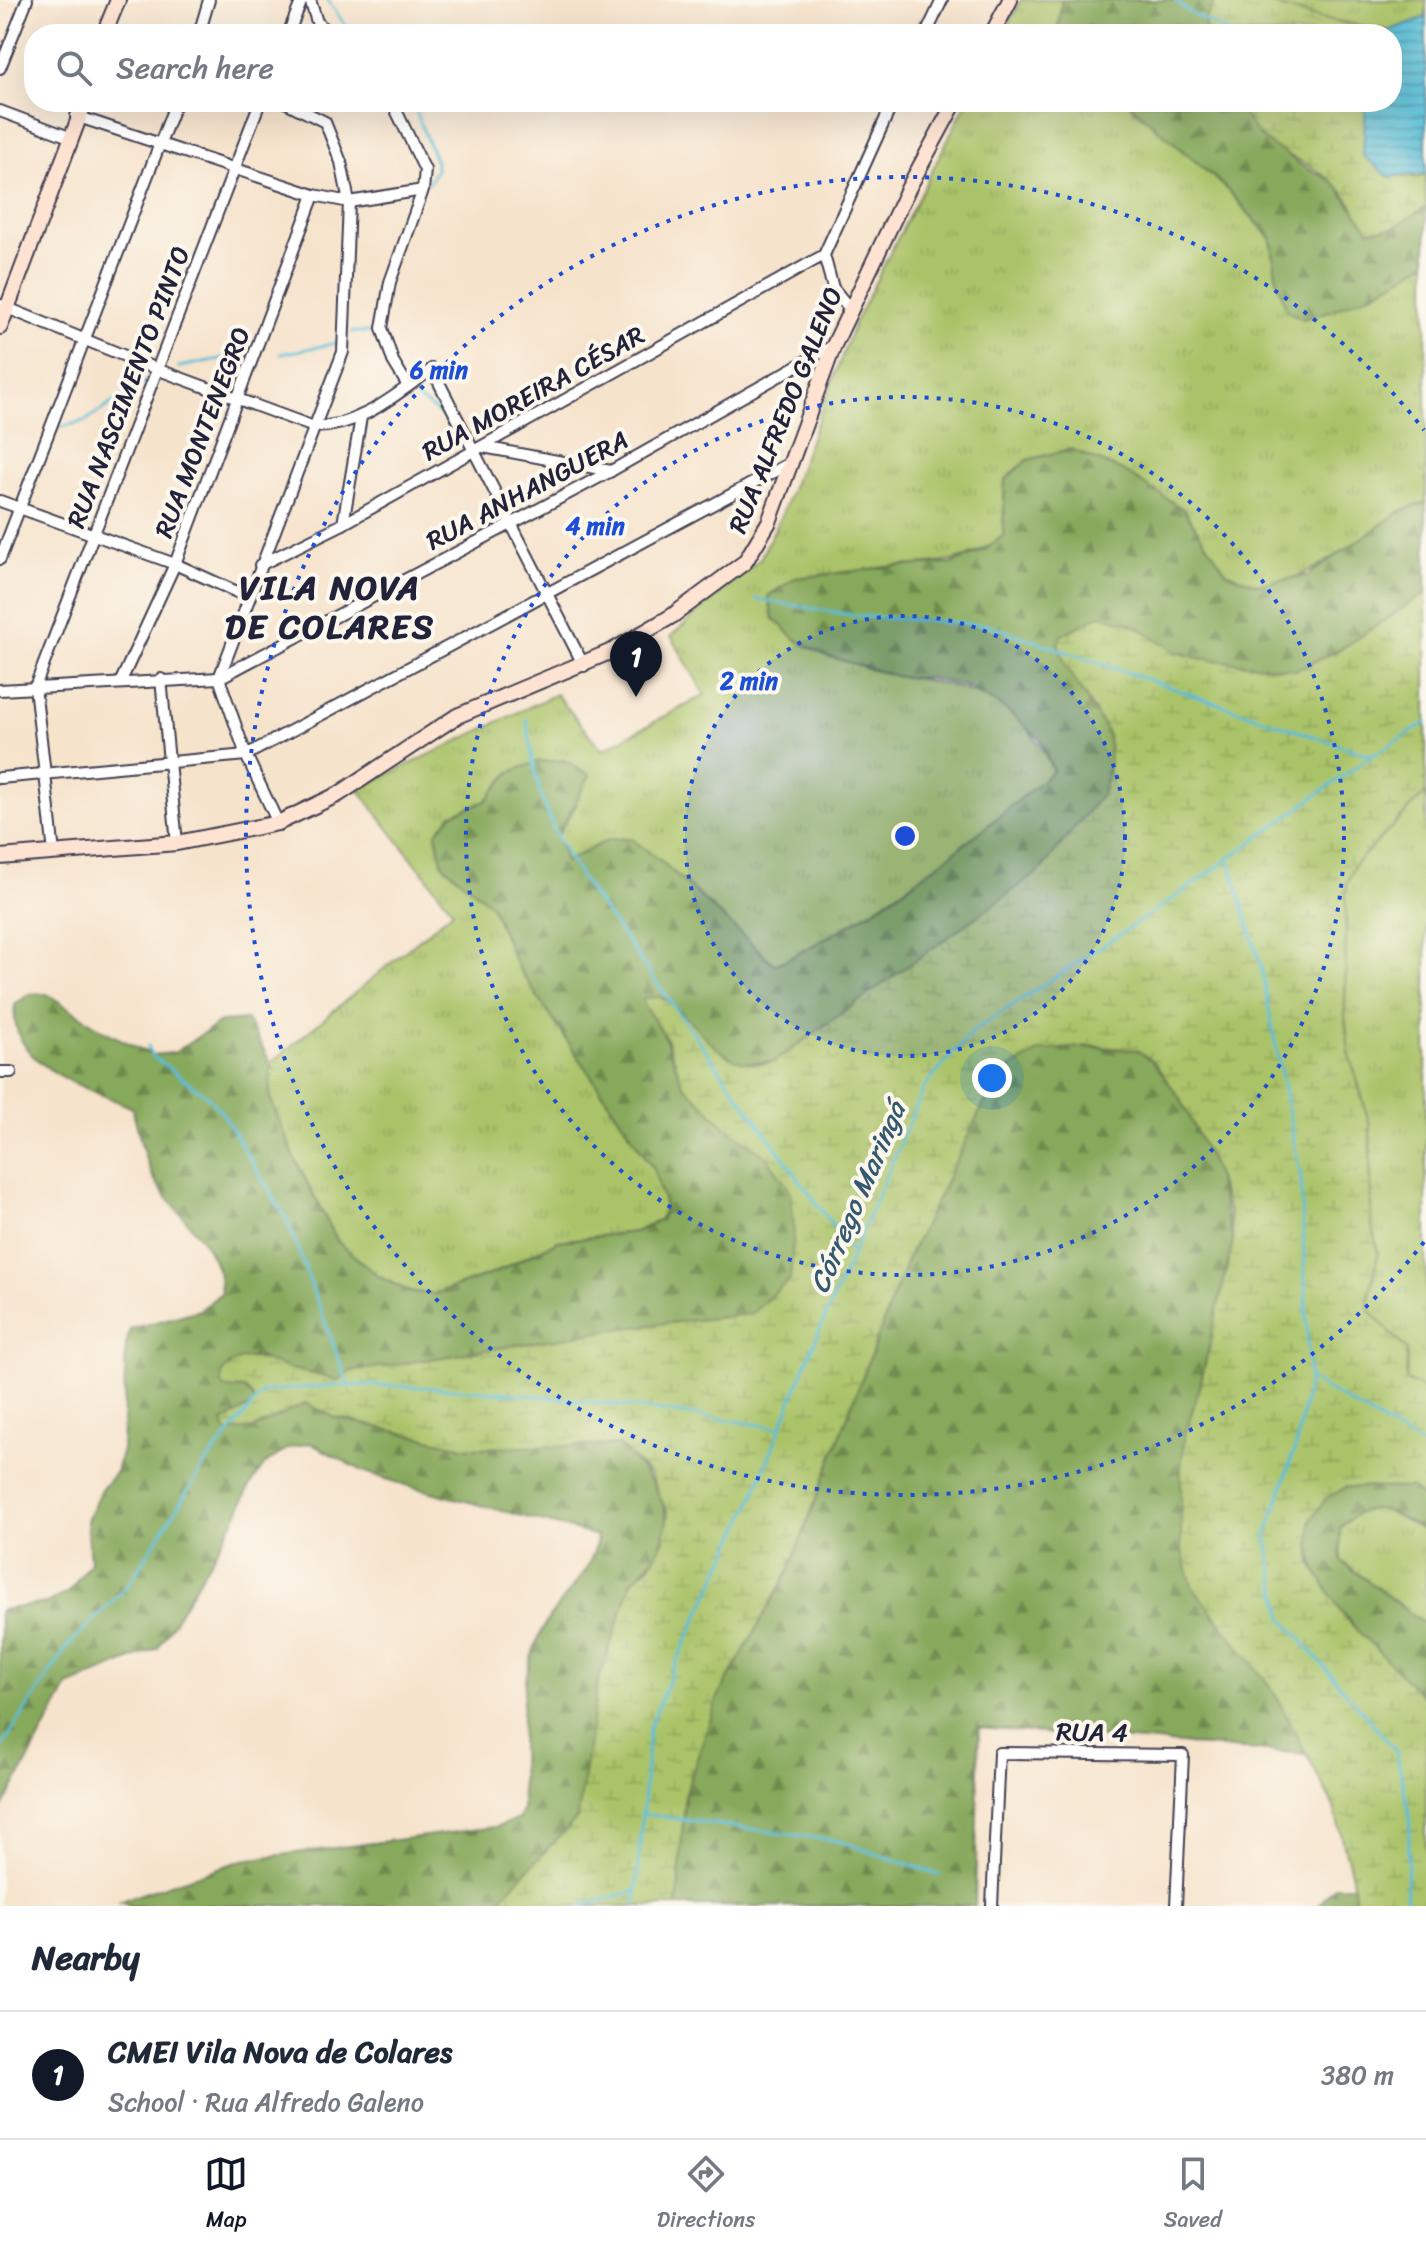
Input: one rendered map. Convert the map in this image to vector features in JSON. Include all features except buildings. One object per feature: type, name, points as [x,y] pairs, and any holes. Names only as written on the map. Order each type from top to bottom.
[{"type":"street","points":[[0,68],[27,0]]},
{"type":"street","points":[[108,24],[118,0]]},
{"type":"street","points":[[116,24],[125,0]]},
{"type":"street","points":[[202,24],[209,0]]},
{"type":"street","points":[[292,24],[302,0]]},
{"type":"street","points":[[310,0],[319,24]]},
{"type":"street","points":[[931,24],[942,0]]},
{"type":"street","points":[[997,24],[1010,0]]},
{"type":"street","points":[[0,111],[68,136]]},
{"type":"street","points":[[0,327],[2,305],[77,112]]},
{"type":"street","points":[[79,112],[158,145],[314,195],[349,202],[423,190]]},
{"type":"street","points":[[0,559],[172,112]]},
{"type":"street","name":"RUA NASCIMENTO PINTO","points":[[35,687],[256,112]]},
{"type":"street","points":[[278,823],[246,755],[219,678],[343,352],[349,202],[341,162],[325,122],[305,112]]},
{"type":"street","points":[[397,112],[425,170],[423,190],[390,282],[382,328],[393,361],[408,386]]},
{"type":"street","points":[[850,309],[833,288],[824,255],[888,112]]},
{"type":"street","name":"RUA ALFREDO GALENO","points":[[0,857],[177,843],[278,823],[339,794],[457,716],[584,666],[672,616],[745,562],[763,537],[850,309],[950,112]]},
{"type":"street","name":"RUA MONTENEGRO","points":[[121,681],[175,564],[314,195]]},
{"type":"street","name":"RUA MOREIRA CÉSAR","points":[[260,565],[343,524],[824,255]]},
{"type":"street","points":[[2,305],[159,370],[314,427],[338,427],[361,417],[432,369],[479,449],[512,524],[584,666]]},
{"type":"street","name":"RUA ANHANGUERA","points":[[0,690],[219,678],[611,471],[834,345]]},
{"type":"street","points":[[343,524],[361,417]]},
{"type":"street","points":[[479,449],[611,471]]},
{"type":"street","points":[[0,778],[246,755],[550,595],[792,462]]},
{"type":"street","points":[[0,501],[175,564],[248,597]]},
{"type":"street","points":[[161,679],[177,843]]},
{"type":"street","points":[[35,687],[54,853]]},
{"type":"street","name":"RUA 4","points":[[992,1906],[999,1753],[1183,1755],[1176,1906]]},
{"type":"green space","points":[[1021,0],[1062,0],[1058,24],[1008,24]]},
{"type":"green space","points":[[1062,0],[1216,0],[1205,24],[1058,24]]},
{"type":"green space","points":[[1216,0],[1254,0],[1351,24],[1205,24]]},
{"type":"green space","points":[[1254,0],[1426,0],[1426,17],[1402,26],[1351,24]]},
{"type":"green space","points":[[962,112],[1139,112],[1225,187],[1271,238],[1277,281],[1303,319],[1374,293],[1426,262],[1426,502],[1404,512],[1303,574],[1277,582],[1252,583],[1222,569],[1182,508],[1005,480],[1003,536],[977,552],[952,561],[895,566],[863,668],[949,685],[998,704],[1019,720],[1038,742],[1053,772],[954,853],[886,902],[775,965],[661,861],[630,838],[608,840],[565,862],[557,835],[577,804],[510,772],[486,801],[452,814],[436,834],[443,865],[491,905],[517,966],[653,1168],[665,1205],[660,1220],[635,1232],[558,1241],[496,1272],[435,1294],[410,1292],[378,1276],[338,1242],[296,1161],[269,1098],[271,1063],[453,911],[358,789],[556,694],[602,750],[705,695],[671,636],[760,559],[782,514],[855,322]]},
{"type":"green space","points":[[1139,112],[1243,112],[1287,155],[1331,181],[1351,207],[1420,212],[1426,207],[1426,262],[1382,288],[1336,309],[1303,319],[1287,311],[1277,281],[1271,238],[1225,187]]},
{"type":"green space","points":[[1244,112],[1365,112],[1363,156],[1417,178],[1426,174],[1426,207],[1393,228],[1369,230],[1336,185],[1323,174],[1269,143]]},
{"type":"green space","points":[[1071,449],[1125,472],[1183,509],[1227,573],[1257,584],[1308,575],[1401,511],[1426,502],[1426,593],[1341,649],[1296,670],[1197,658],[1174,651],[1066,666],[1108,733],[1110,764],[1102,794],[1039,872],[774,1062],[740,1063],[710,1044],[700,1032],[648,1012],[656,1021],[679,1073],[692,1093],[774,1163],[791,1192],[795,1224],[790,1279],[752,1314],[624,1328],[350,1372],[338,1380],[289,1369],[255,1356],[229,1365],[253,1397],[253,1405],[223,1422],[278,1415],[306,1403],[334,1417],[468,1448],[619,1445],[649,1478],[659,1495],[665,1511],[666,1528],[661,1545],[650,1563],[632,1581],[578,1817],[499,1900],[498,1906],[131,1906],[120,1901],[243,1860],[495,1827],[519,1819],[522,1810],[523,1699],[532,1655],[547,1621],[589,1563],[597,1536],[398,1483],[363,1471],[310,1443],[288,1448],[264,1465],[249,1488],[234,1521],[158,1648],[68,1686],[0,1813],[0,1610],[47,1603],[69,1592],[90,1562],[87,1521],[100,1491],[116,1472],[122,1449],[126,1345],[130,1329],[200,1310],[221,1293],[214,1260],[206,1246],[164,1194],[151,1172],[132,1108],[73,1082],[37,1059],[24,1045],[16,1027],[15,1005],[29,994],[47,994],[104,1031],[152,1055],[174,1053],[220,1022],[247,1020],[271,1063],[270,1098],[296,1161],[338,1242],[378,1276],[410,1292],[435,1294],[497,1272],[558,1241],[635,1232],[661,1220],[665,1205],[653,1168],[517,966],[491,905],[443,865],[436,834],[452,814],[486,801],[510,772],[537,762],[564,760],[590,775],[558,835],[565,862],[608,840],[630,838],[661,861],[775,965],[851,924],[954,852],[1053,771],[1040,739],[1005,709],[967,687],[930,678],[899,677],[827,656],[799,642],[773,618],[768,596],[795,578],[895,566],[951,564],[983,551],[1003,536],[1005,480],[1027,460]]},
{"type":"green space","points":[[1426,593],[1426,792],[1354,865],[1346,886],[1345,1018],[1349,1052],[1370,1125],[1371,1221],[1378,1253],[1367,1308],[1407,1350],[1406,1380],[1426,1390],[1426,1500],[1412,1488],[1346,1487],[1325,1499],[1310,1522],[1311,1563],[1346,1619],[1426,1700],[1426,1906],[1355,1906],[1352,1876],[1334,1807],[1273,1690],[1192,1586],[1181,1548],[1181,1468],[1185,1435],[1201,1382],[1233,1241],[1229,1213],[1215,1170],[1180,1098],[1153,1061],[1137,1050],[1090,1046],[1040,1051],[998,1075],[907,1260],[789,1570],[718,1697],[685,1794],[677,1906],[498,1906],[499,1900],[578,1817],[597,1686],[632,1581],[649,1567],[664,1540],[668,1514],[650,1475],[619,1445],[468,1448],[334,1417],[306,1403],[253,1429],[226,1432],[223,1422],[253,1405],[253,1397],[245,1389],[225,1388],[222,1373],[237,1361],[253,1358],[338,1380],[349,1372],[624,1328],[751,1314],[790,1279],[794,1231],[791,1192],[767,1157],[727,1128],[683,1084],[666,1038],[643,1004],[644,998],[660,997],[668,1001],[726,1055],[755,1064],[774,1062],[1039,872],[1102,794],[1110,764],[1108,733],[1066,666],[1058,643],[1062,635],[1100,615],[1133,624],[1174,651],[1197,658],[1296,670],[1341,649]]},
{"type":"green space","points":[[1426,792],[1426,1390],[1406,1380],[1407,1350],[1367,1308],[1378,1253],[1371,1221],[1370,1125],[1349,1052],[1345,1018],[1346,886],[1354,865]]},
{"type":"green space","points":[[1060,1046],[1137,1050],[1153,1061],[1180,1098],[1215,1170],[1233,1241],[1201,1382],[1185,1435],[1181,1468],[1181,1548],[1214,1616],[1243,1648],[1273,1690],[1307,1754],[979,1728],[975,1906],[677,1906],[685,1794],[718,1697],[789,1570],[907,1260],[998,1075],[1040,1051]]},
{"type":"green space","points":[[1346,1487],[1412,1488],[1426,1500],[1426,1532],[1392,1513],[1372,1509],[1351,1518],[1340,1528],[1341,1561],[1426,1625],[1426,1700],[1361,1635],[1320,1578],[1310,1550],[1310,1523],[1325,1499]]},
{"type":"green space","points":[[1370,1508],[1384,1509],[1426,1532],[1426,1625],[1341,1561],[1340,1528],[1356,1512]]},
{"type":"green space","points":[[1335,1886],[1353,1886],[1355,1906],[1318,1906]]},
{"type":"water","points":[[1426,17],[1426,174],[1389,177],[1363,156],[1365,112],[1402,112],[1402,26]]},
{"type":"waterway","points":[[328,0],[344,24]]},
{"type":"waterway","points":[[1175,0],[1189,12],[1212,24]]},
{"type":"waterway","points":[[416,112],[436,162],[436,170],[428,184]]},
{"type":"waterway","points":[[393,260],[380,289],[377,318],[382,347],[396,376]]},
{"type":"waterway","points":[[352,332],[376,332]]},
{"type":"waterway","points":[[281,354],[337,343]]},
{"type":"waterway","points":[[179,367],[246,354]]},
{"type":"waterway","points":[[57,428],[85,421],[148,380]]},
{"type":"waterway","points":[[416,398],[442,415],[465,445]]},
{"type":"waterway","points":[[756,599],[858,616],[988,625],[1371,756]]},
{"type":"waterway","points":[[527,719],[538,786],[570,860],[852,1252]]},
{"type":"waterway","name":"Córrego Maringá","points":[[635,1906],[649,1729],[672,1672],[749,1508],[812,1348],[925,1086],[972,1032],[1170,901],[1371,756],[1426,723]]},
{"type":"waterway","points":[[1229,859],[1261,967],[1301,1178],[1309,1379],[1296,1445],[1266,1536],[1283,1618],[1396,1751],[1410,1817],[1406,1906]]},
{"type":"waterway","points":[[148,1046],[151,1055],[207,1096],[223,1114],[287,1220],[348,1384]]},
{"type":"waterway","points":[[1309,1379],[1426,1448]]},
{"type":"waterway","points":[[0,1749],[67,1647],[128,1585],[205,1464],[263,1392],[367,1385],[471,1390],[626,1406],[781,1428]]},
{"type":"waterway","points":[[642,1814],[839,1841],[940,1875]]},
{"type":"waterway","points":[[581,1906],[635,1891]]},
{"type":"place","name":"CMEI Vila Nova de Colares","points":[[636,697]]},
{"type":"district","name":"VILA NOVA DE COLARES","points":[[330,606]]}]
